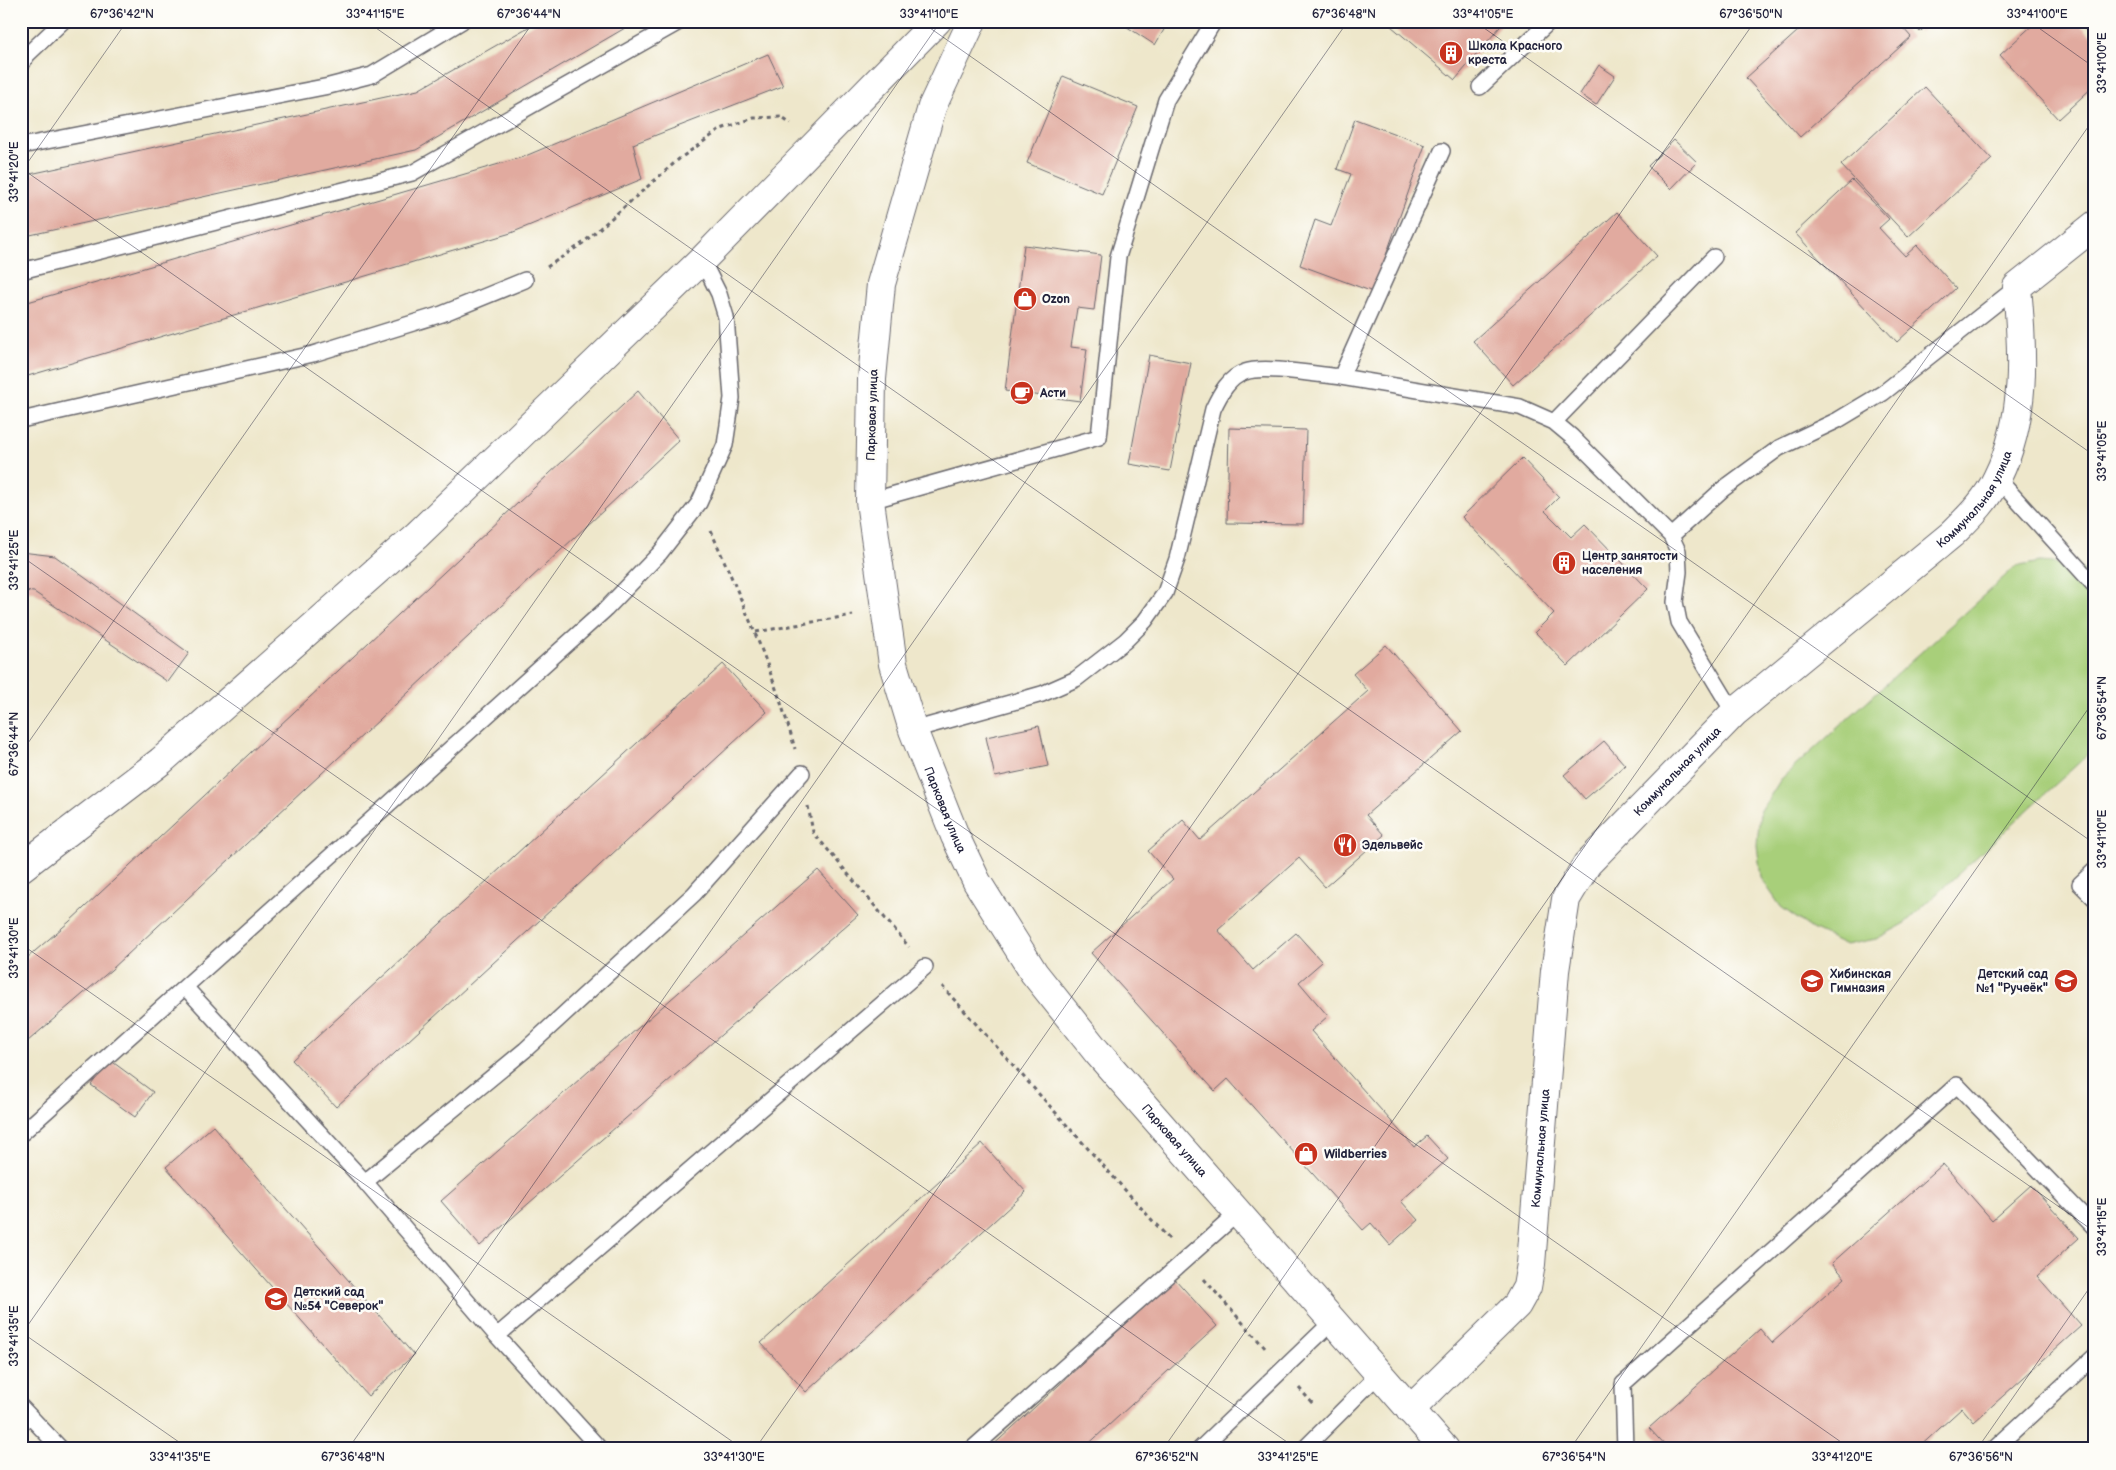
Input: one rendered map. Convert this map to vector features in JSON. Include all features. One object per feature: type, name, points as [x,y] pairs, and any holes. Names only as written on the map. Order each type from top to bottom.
[{"type":"street","points":[[21,868],[161,761],[417,535],[702,260],[819,144],[937,21]]},
{"type":"street","name":"Парковая улица","points":[[972,21],[932,107],[881,284],[872,380],[870,501],[893,664],[913,730],[955,836],[977,882],[1034,973],[1097,1052],[1445,1449]]},
{"type":"street","points":[[2017,287],[2095,225]]},
{"type":"street","name":"Коммунальная улица","points":[[1410,1410],[1516,1305],[1527,1287],[1531,1264],[1555,971],[1566,899],[1587,864],[1734,713],[1952,534],[1980,504],[1997,478],[2015,430],[2022,385],[2022,333],[2017,287]]},
{"type":"lane","points":[[21,65],[27,55],[63,21]]},
{"type":"lane","points":[[21,146],[329,86],[372,75],[462,21]]},
{"type":"lane","points":[[21,271],[412,173],[681,21]]},
{"type":"lane","points":[[870,501],[1099,437],[1118,257],[1166,100],[1214,21]]},
{"type":"lane","points":[[1480,87],[1550,21]]},
{"type":"lane","points":[[1341,377],[1442,151]]},
{"type":"lane","points":[[1554,422],[1714,257]]},
{"type":"lane","points":[[21,1134],[606,609],[660,553],[699,503],[725,445],[732,398],[726,318],[719,294],[702,260]]},
{"type":"lane","points":[[21,420],[313,354],[442,314],[525,280]]},
{"type":"lane","points":[[1671,536],[1723,489],[1779,448],[1838,420],[1883,393],[2017,287]]},
{"type":"lane","points":[[913,730],[1042,694],[1076,679],[1125,641],[1145,621],[1165,592],[1177,559],[1214,409],[1221,392],[1232,379],[1245,371],[1260,370],[1341,377],[1520,407],[1554,422],[1572,437],[1671,536],[1678,551],[1679,572],[1675,602],[1679,622],[1734,713]]},
{"type":"lane","points":[[1997,478],[2095,586]]},
{"type":"lane","points":[[365,1182],[525,1050],[694,894],[802,773]]},
{"type":"lane","points":[[2095,870],[2080,884],[2095,899]]},
{"type":"lane","points":[[496,1336],[925,967]]},
{"type":"lane","points":[[185,987],[365,1182],[496,1336],[600,1449]]},
{"type":"lane","points":[[1625,1449],[1623,1384],[1957,1085],[2095,1228]]},
{"type":"lane","points":[[972,1449],[1239,1212]]},
{"type":"lane","points":[[1200,1449],[1334,1321]]},
{"type":"lane","points":[[1994,1449],[2095,1356]]},
{"type":"lane","points":[[1304,1449],[1379,1374]]},
{"type":"lane","points":[[21,1407],[61,1449]]},
{"type":"path","points":[[525,280],[582,243],[679,159],[721,129],[754,118],[781,117],[819,144]]},
{"type":"path","points":[[699,503],[756,632],[782,702],[802,773],[813,832],[925,967],[1187,1259],[1352,1449]]},
{"type":"path","points":[[756,632],[853,617],[855,608]]},
{"type":"green space","points":[[2040,562],[2069,564],[2095,575],[2095,748],[1904,924],[1876,939],[1846,945],[1812,929],[1781,907],[1761,878],[1757,845],[1760,812],[1781,779],[2015,567]]},
{"type":"building","points":[[539,21],[637,21],[416,150],[21,237],[21,176],[418,90]]},
{"type":"building","points":[[1118,21],[1169,21],[1155,45]]},
{"type":"building","name":"Школа Красного креста","points":[[1395,21],[1505,21],[1455,80],[1391,26]]},
{"type":"building","points":[[1809,21],[1897,21],[1911,37],[1800,137],[1746,78]]},
{"type":"building","points":[[1909,21],[1931,21],[1920,32]]},
{"type":"building","points":[[2037,21],[2077,21],[2095,40],[2095,85],[2058,119],[2000,55]]},
{"type":"building","points":[[768,54],[783,86],[633,144],[642,179],[511,233],[21,378],[21,304],[523,157]]},
{"type":"building","points":[[1599,65],[1615,76],[1596,105],[1580,94]]},
{"type":"building","points":[[1063,76],[1138,107],[1102,194],[1027,163]]},
{"type":"building","points":[[1925,87],[1992,159],[1908,237],[1841,165]]},
{"type":"building","points":[[1355,119],[1425,145],[1373,292],[1300,265],[1315,220],[1331,226],[1351,174],[1337,169]]},
{"type":"building","points":[[1674,140],[1697,162],[1671,189],[1648,166]]},
{"type":"building","points":[[1852,180],[1889,219],[1879,228],[1905,256],[1917,245],[1956,288],[1897,342],[1795,233]]},
{"type":"building","points":[[1617,212],[1657,256],[1513,385],[1473,341]]},
{"type":"building","points":[[1024,245],[1101,255],[1094,310],[1077,308],[1071,347],[1087,349],[1080,401],[1005,391]]},
{"type":"building","points":[[1149,355],[1191,363],[1170,471],[1129,464]]},
{"type":"building","points":[[638,391],[679,440],[111,970],[21,1047],[21,963],[69,922]]},
{"type":"building","points":[[1229,428],[1306,430],[1303,524],[1227,523]]},
{"type":"building","name":"Центр занятости населения","points":[[1522,458],[1559,497],[1545,511],[1571,537],[1585,524],[1648,589],[1568,666],[1535,632],[1554,613],[1462,517]]},
{"type":"building","points":[[21,552],[55,556],[189,653],[168,682],[34,592],[21,591]]},
{"type":"building","points":[[1386,645],[1462,731],[1366,815],[1384,835],[1325,887],[1299,858],[1218,930],[1253,970],[1296,933],[1322,962],[1299,982],[1328,1016],[1311,1031],[1414,1147],[1427,1136],[1448,1159],[1401,1201],[1418,1220],[1390,1245],[1371,1223],[1363,1230],[1228,1079],[1215,1091],[1091,953],[1173,879],[1148,851],[1183,820],[1200,840],[1368,691],[1353,674]]},
{"type":"building","points":[[723,664],[767,712],[336,1107],[292,1060]]},
{"type":"building","points":[[1039,726],[1048,766],[995,777],[986,737]]},
{"type":"building","points":[[1604,741],[1625,765],[1585,799],[1564,775]]},
{"type":"building","points":[[818,870],[858,915],[480,1246],[441,1201]]},
{"type":"building","points":[[110,1060],[153,1092],[135,1117],[91,1085]]},
{"type":"building","points":[[213,1126],[414,1355],[368,1396],[166,1167]]},
{"type":"building","points":[[982,1143],[1026,1192],[806,1392],[761,1343]]},
{"type":"building","points":[[1943,1164],[1992,1220],[2031,1185],[2079,1238],[2037,1276],[2081,1326],[1974,1422],[1962,1408],[1917,1449],[1668,1449],[1649,1428],[1760,1329],[1772,1343],[1845,1278],[1832,1263]]},
{"type":"building","points":[[1175,1279],[1217,1326],[1083,1449],[989,1449]]},
{"type":"place","name":"Школа Красного креста","points":[[1451,53]]},
{"type":"place","name":"Ozon","points":[[1025,299]]},
{"type":"place","name":"Асти","points":[[1022,393]]},
{"type":"place","name":"Центр занятости населения","points":[[1564,563]]},
{"type":"place","name":"Эдельвейс","points":[[1345,845]]},
{"type":"place","name":"Хибинская Гимназия","points":[[1812,981]]},
{"type":"place","name":"Детский сад №1 \"Ручеёк\"","points":[[2066,981]]},
{"type":"place","name":"Wildberries","points":[[1306,1154]]},
{"type":"place","name":"Детский сад №54 \"Северок\"","points":[[276,1299]]}]
